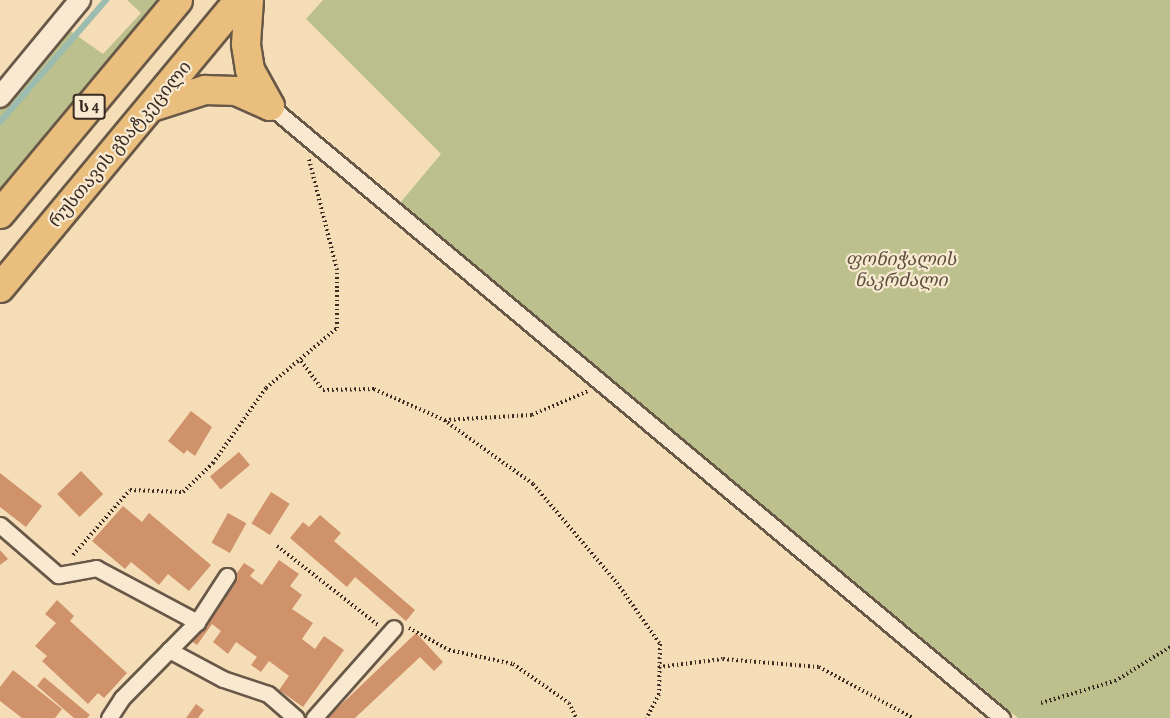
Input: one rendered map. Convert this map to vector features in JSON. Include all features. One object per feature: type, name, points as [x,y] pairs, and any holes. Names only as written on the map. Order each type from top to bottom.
[{"type":"highway","name":"ს 4","points":[[0,214],[178,0]]},
{"type":"highway","name":"რუსთავის გზატკეცილი","points":[[0,288],[239,0]]},
{"type":"highway","points":[[249,0],[246,44],[250,70],[270,106]]},
{"type":"highway","points":[[152,106],[205,90],[236,91],[270,106]]},
{"type":"street","points":[[0,98],[80,0]]},
{"type":"street","points":[[270,106],[607,384],[1002,718]]},
{"type":"street","points":[[0,525],[58,575],[96,568],[197,622]]},
{"type":"street","points":[[109,718],[122,698],[197,622],[227,576]]},
{"type":"street","points":[[314,718],[394,628]]},
{"type":"street","points":[[170,650],[223,679],[268,694],[296,718]]},
{"type":"path","points":[[58,575],[130,490],[183,492],[213,463],[266,388],[301,361],[337,328],[337,270],[311,176],[306,138]]},
{"type":"path","points":[[301,361],[323,390],[374,389],[444,420],[533,484],[616,583],[660,644],[659,694],[647,718]]},
{"type":"path","points":[[444,420],[532,415],[607,384]]},
{"type":"path","points":[[278,546],[380,627],[415,627],[449,650],[513,664],[569,703],[576,718]]},
{"type":"path","points":[[1041,703],[1115,681],[1170,648]]},
{"type":"path","points":[[659,668],[723,659],[819,667],[913,718]]},
{"type":"green space","points":[[127,0],[162,0],[0,191],[0,109],[69,30],[103,54],[141,13]]},
{"type":"green space","name":"ფონიჭალის ნაკრძალი","points":[[323,0],[1170,0],[1170,718],[1018,718],[400,203],[441,154],[306,19]]},
{"type":"building","points":[[191,411],[212,427],[195,456],[187,450],[184,454],[168,441]]},
{"type":"building","points":[[239,452],[250,465],[221,489],[210,476]]},
{"type":"building","points":[[81,471],[103,494],[79,517],[57,494]]},
{"type":"building","points":[[0,473],[42,506],[26,527],[0,507]]},
{"type":"building","points":[[271,492],[290,504],[270,535],[251,523]]},
{"type":"building","points":[[123,506],[142,522],[149,513],[211,565],[189,591],[168,574],[159,585],[131,562],[125,569],[92,541]]},
{"type":"building","points":[[228,513],[246,523],[230,553],[212,543]]},
{"type":"building","points":[[320,515],[341,533],[334,541],[415,610],[406,621],[355,577],[347,587],[290,538],[303,522],[309,527]]},
{"type":"building","points":[[0,550],[8,559],[0,565]]},
{"type":"building","points":[[279,560],[299,574],[290,586],[302,595],[292,609],[313,623],[302,639],[315,649],[324,636],[344,650],[303,707],[279,690],[289,676],[269,661],[261,672],[251,665],[257,657],[236,642],[228,654],[213,642],[221,631],[212,624],[197,645],[190,640],[244,563],[255,570],[250,576],[262,585]]},
{"type":"building","points":[[57,600],[74,616],[70,621],[127,673],[104,698],[98,693],[88,704],[42,661],[47,656],[35,646],[56,623],[45,614]]},
{"type":"building","points":[[416,633],[443,662],[434,671],[420,657],[355,718],[327,718]]},
{"type":"building","points":[[13,670],[62,709],[55,718],[22,718],[0,701],[0,687]]},
{"type":"building","points":[[44,677],[90,715],[87,718],[74,718],[37,686]]},
{"type":"building","points":[[196,704],[204,710],[198,718],[186,718]]},
{"type":"waterway","points":[[0,122],[106,0]]}]
